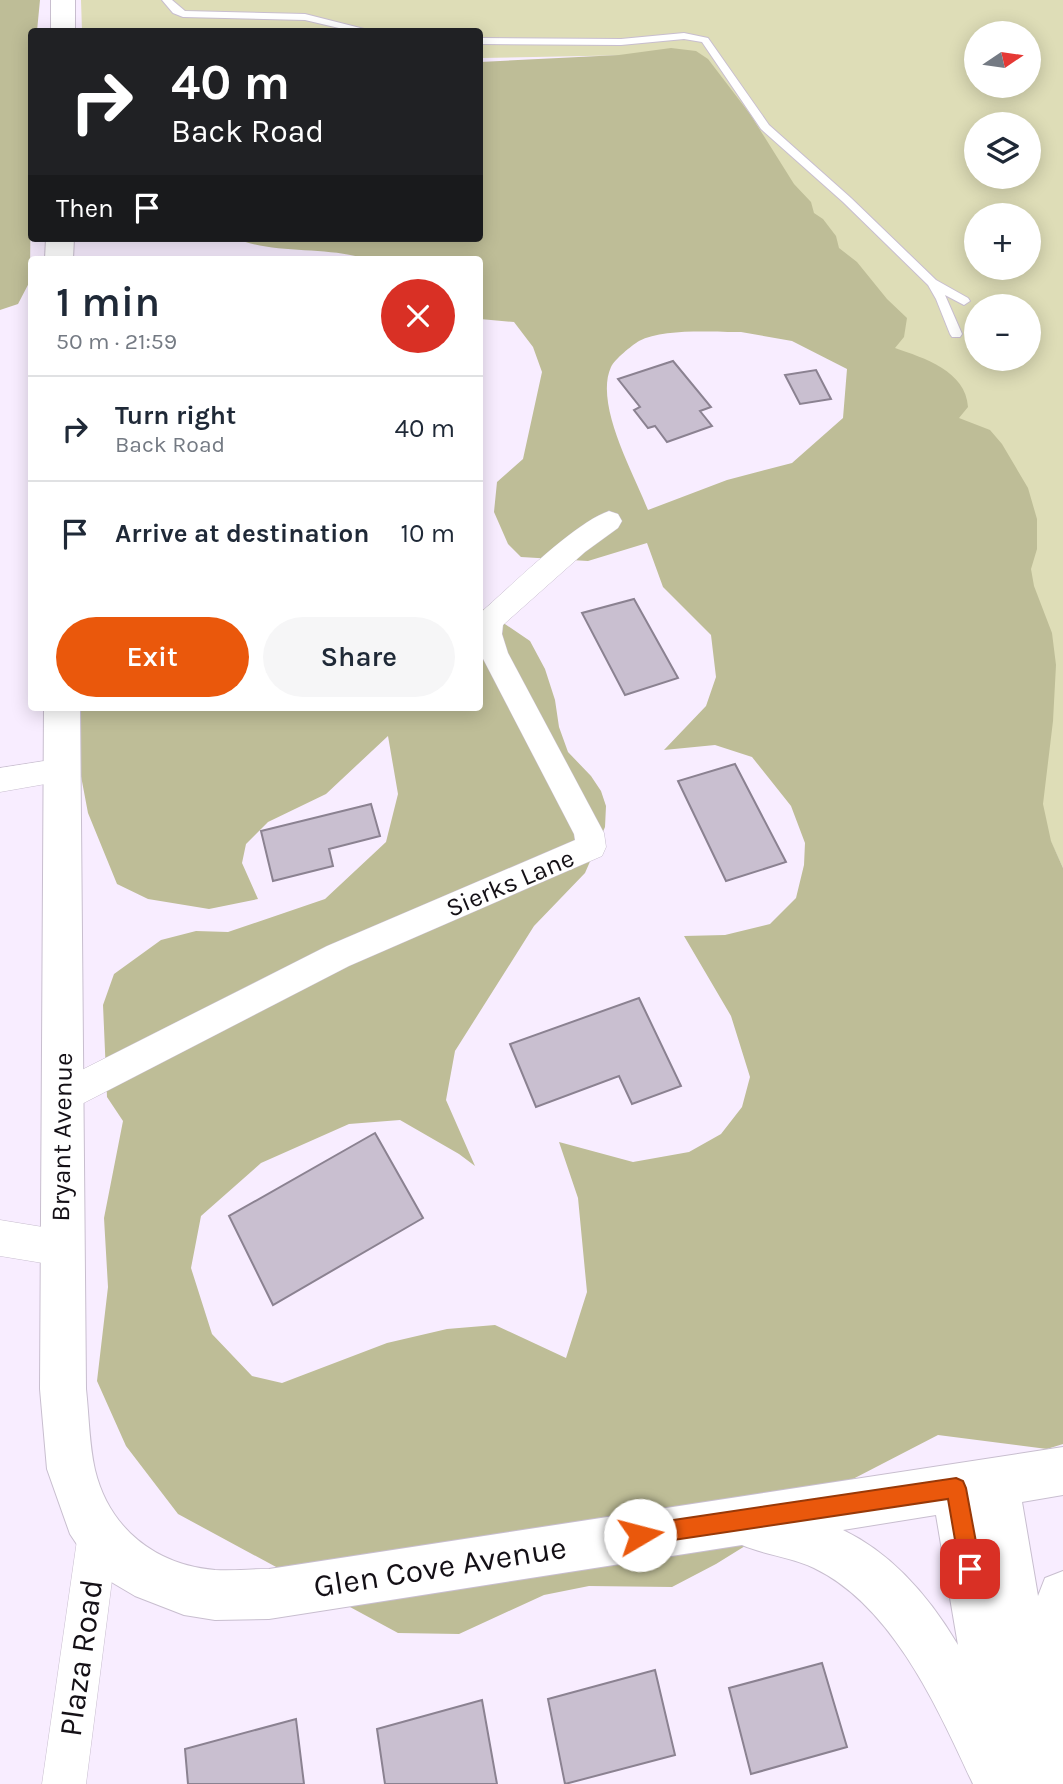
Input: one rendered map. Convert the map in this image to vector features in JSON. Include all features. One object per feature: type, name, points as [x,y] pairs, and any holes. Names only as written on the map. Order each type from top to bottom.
[{"type":"main road","points":[[63,0],[63,28]]},
{"type":"main road","name":"Bryant Avenue","points":[[62,711],[63,1389],[71,1469],[87,1517],[106,1544]]},
{"type":"main road","name":"Glen Cove Avenue","points":[[106,1544],[153,1578],[184,1590],[215,1595],[269,1594],[1063,1471]]},
{"type":"main road","points":[[976,1485],[1008,1784]]},
{"type":"main road","points":[[976,1485],[1044,1784]]},
{"type":"main road","points":[[740,1520],[834,1551],[878,1581],[915,1625],[965,1710],[1002,1784]]},
{"type":"main road","points":[[1044,1784],[1050,1684],[1063,1596]]},
{"type":"street","name":"Sierks Lane","points":[[62,1097],[338,957],[591,847],[589,833],[494,653],[488,634],[489,621],[576,545],[609,521]]},
{"type":"street","points":[[0,780],[63,770]]},
{"type":"street","points":[[0,1238],[61,1248]]},
{"type":"street","name":"Plaza Road","points":[[64,1784],[106,1544]]},
{"type":"lane","points":[[167,0],[183,14],[305,17],[353,28]]},
{"type":"lane","points":[[483,41],[621,42],[684,36],[705,40],[765,127],[847,200],[924,276],[942,299],[956,334]]},
{"type":"lane","points":[[924,276],[964,301]]},
{"type":"green space","points":[[0,0],[40,0],[37,28],[28,28],[28,242],[30,242],[28,285],[18,304],[0,310]]},
{"type":"green space","points":[[81,0],[1063,0],[1063,868],[1021,777],[920,406],[687,54],[483,58],[483,28],[82,28]]},
{"type":"green space","points":[[671,48],[696,51],[708,59],[750,114],[794,184],[811,202],[814,213],[823,219],[836,236],[839,248],[857,262],[887,299],[907,318],[904,337],[895,348],[918,356],[952,375],[960,384],[968,407],[959,418],[990,430],[1002,444],[1028,488],[1037,519],[1037,549],[1031,569],[1034,586],[1052,633],[1056,665],[1053,721],[1043,804],[1051,841],[1063,868],[1063,1444],[1047,1449],[938,1435],[851,1480],[716,1564],[672,1587],[589,1586],[544,1595],[459,1634],[398,1633],[178,1514],[126,1446],[97,1381],[108,1287],[104,1218],[123,1121],[107,1097],[103,1005],[114,974],[161,940],[196,931],[228,932],[325,899],[386,842],[398,794],[388,736],[326,794],[268,822],[246,844],[242,863],[258,899],[209,909],[148,899],[117,884],[88,813],[74,739],[78,711],[483,711],[483,609],[530,641],[545,669],[568,752],[601,791],[606,806],[605,827],[585,873],[534,926],[455,1051],[446,1100],[475,1166],[400,1120],[349,1124],[261,1163],[201,1216],[191,1268],[212,1334],[252,1376],[282,1383],[387,1343],[447,1329],[495,1325],[566,1358],[587,1292],[578,1198],[559,1142],[633,1162],[689,1152],[721,1134],[742,1107],[750,1077],[731,1016],[684,936],[725,935],[770,924],[796,898],[804,865],[805,843],[791,806],[752,757],[715,745],[664,750],[706,706],[716,677],[711,635],[663,587],[647,543],[588,561],[521,557],[508,544],[494,512],[497,482],[523,459],[542,372],[533,347],[514,322],[483,319],[483,256],[354,256],[265,247],[247,242],[483,242],[483,62],[619,55]],"holes":[[[674,332],[741,332],[792,341],[847,369],[843,418],[792,463],[727,480],[648,510],[618,439],[608,400],[607,382],[616,360],[639,341]]]},
{"type":"building","points":[[673,361],[711,407],[700,411],[712,426],[667,442],[655,426],[648,428],[634,410],[640,407],[618,379]]},
{"type":"building","points":[[816,370],[831,399],[800,404],[785,375]]},
{"type":"building","points":[[634,599],[678,678],[625,695],[582,613]]},
{"type":"building","points":[[735,764],[786,862],[726,881],[678,781]]},
{"type":"building","points":[[371,804],[380,836],[329,849],[333,866],[273,881],[261,831]]},
{"type":"building","points":[[639,998],[681,1086],[632,1104],[619,1076],[536,1107],[510,1044]]},
{"type":"building","points":[[375,1133],[423,1218],[273,1305],[229,1216]]},
{"type":"building","points":[[822,1663],[847,1747],[751,1774],[729,1688]]},
{"type":"building","points":[[655,1670],[675,1755],[565,1784],[548,1699]]},
{"type":"building","points":[[482,1700],[497,1784],[385,1784],[377,1729]]},
{"type":"building","points":[[296,1719],[304,1784],[188,1784],[185,1749]]},
{"type":"route","points":[[640,1535],[956,1488],[970,1569]]}]
